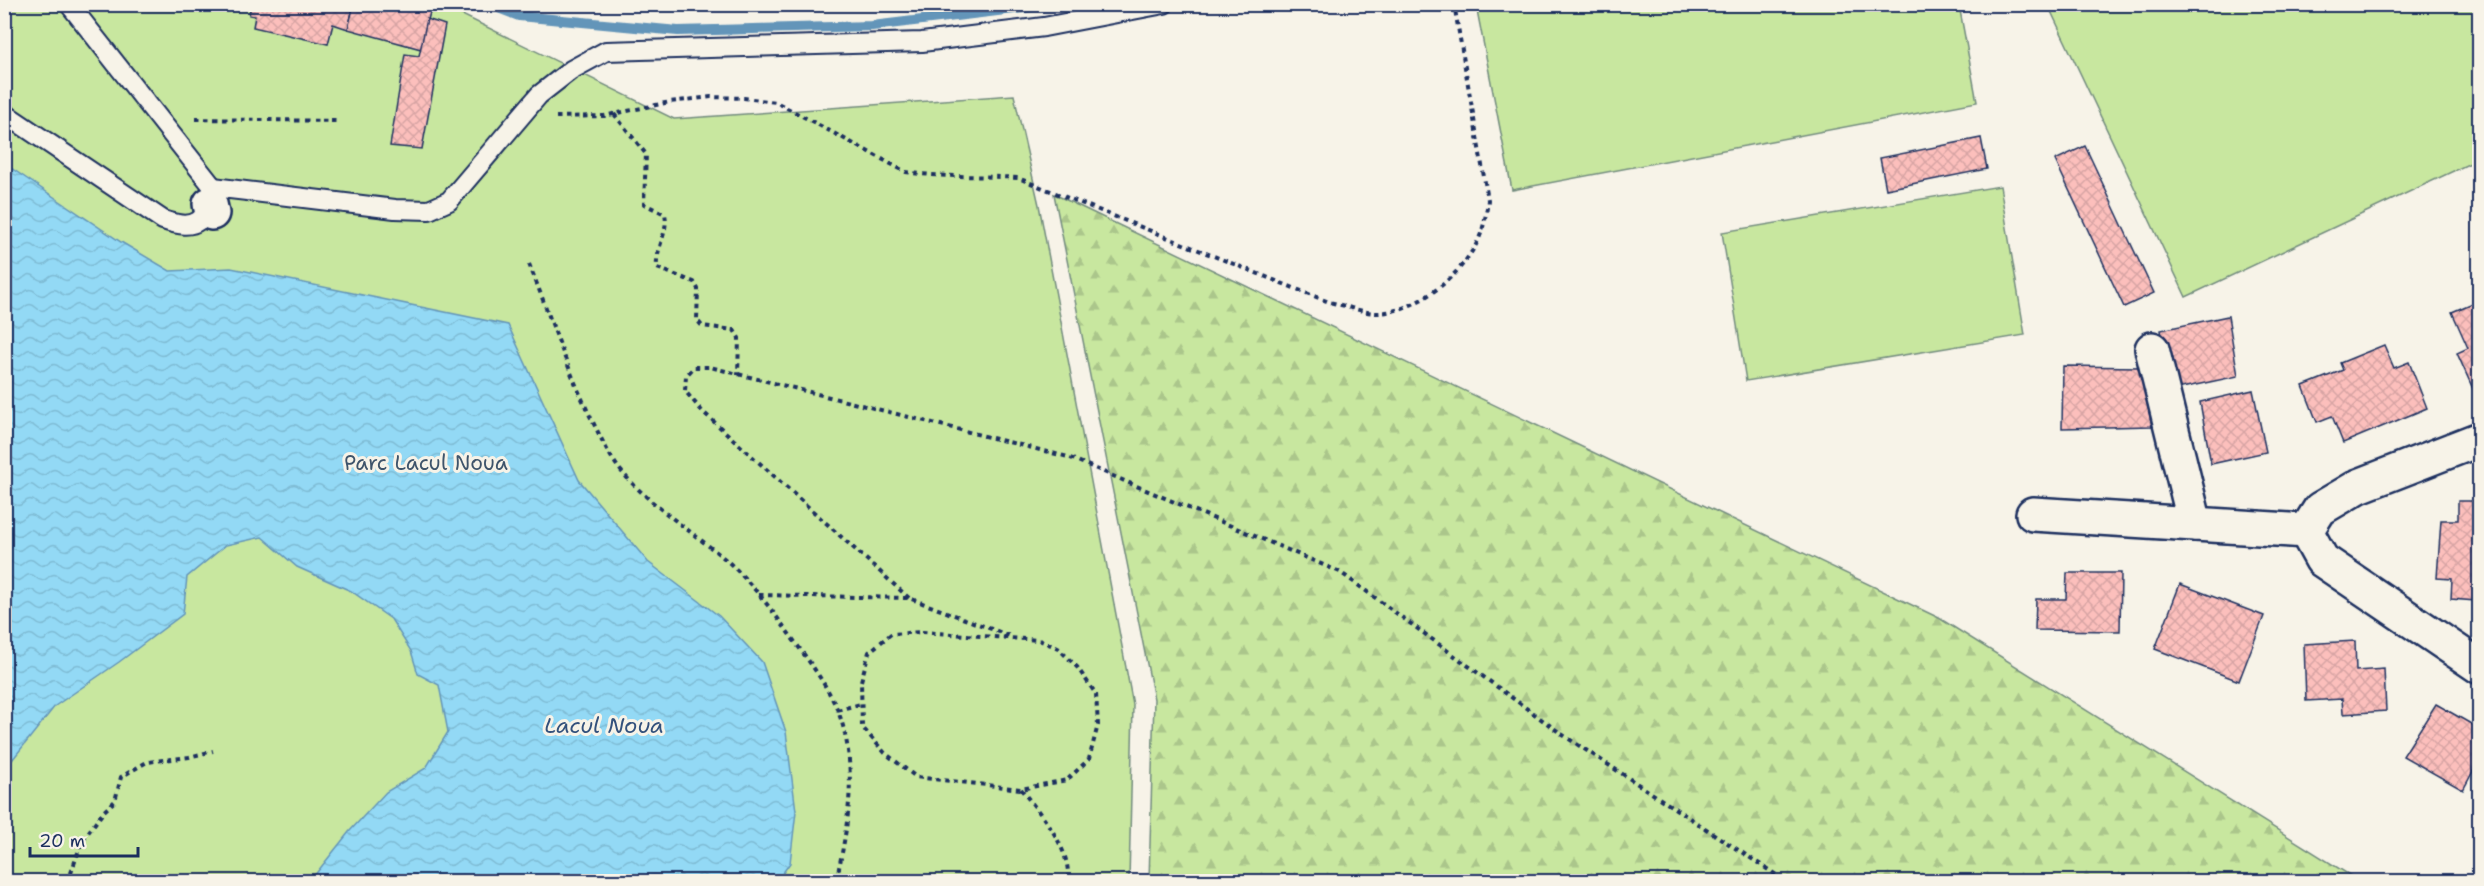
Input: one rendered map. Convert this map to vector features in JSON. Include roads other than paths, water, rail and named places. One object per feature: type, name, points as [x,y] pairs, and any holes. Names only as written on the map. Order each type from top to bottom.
[{"type":"street","points":[[2152,350],[2195,524]]},
{"type":"street","points":[[2307,531],[2320,509],[2359,486],[2480,439]]},
{"type":"street","points":[[2033,514],[2307,531]]},
{"type":"street","points":[[2307,531],[2322,560],[2480,667]]},
{"type":"lane","points":[[69,4],[159,119],[212,201]]},
{"type":"lane","points":[[212,201],[429,210],[449,201],[539,95],[571,70],[606,51],[922,42],[1044,27],[1164,4]]},
{"type":"lane","points":[[4,114],[163,220],[178,225],[193,225],[205,216],[212,201]]},
{"type":"water","name":"Lacul Noua","points":[[5,164],[121,242],[170,271],[231,268],[508,325],[579,480],[648,562],[719,616],[762,662],[786,732],[796,811],[790,863],[777,881],[310,881],[349,832],[386,792],[426,768],[448,732],[439,685],[418,674],[411,651],[391,619],[351,591],[297,567],[262,537],[226,545],[187,577],[183,614],[55,706],[5,769]]},
{"type":"waterway","points":[[488,4],[519,16],[678,31],[872,26],[1056,4]]},
{"type":"park label","name":"Parc Lacul Noua","points":[[426,463]]}]
